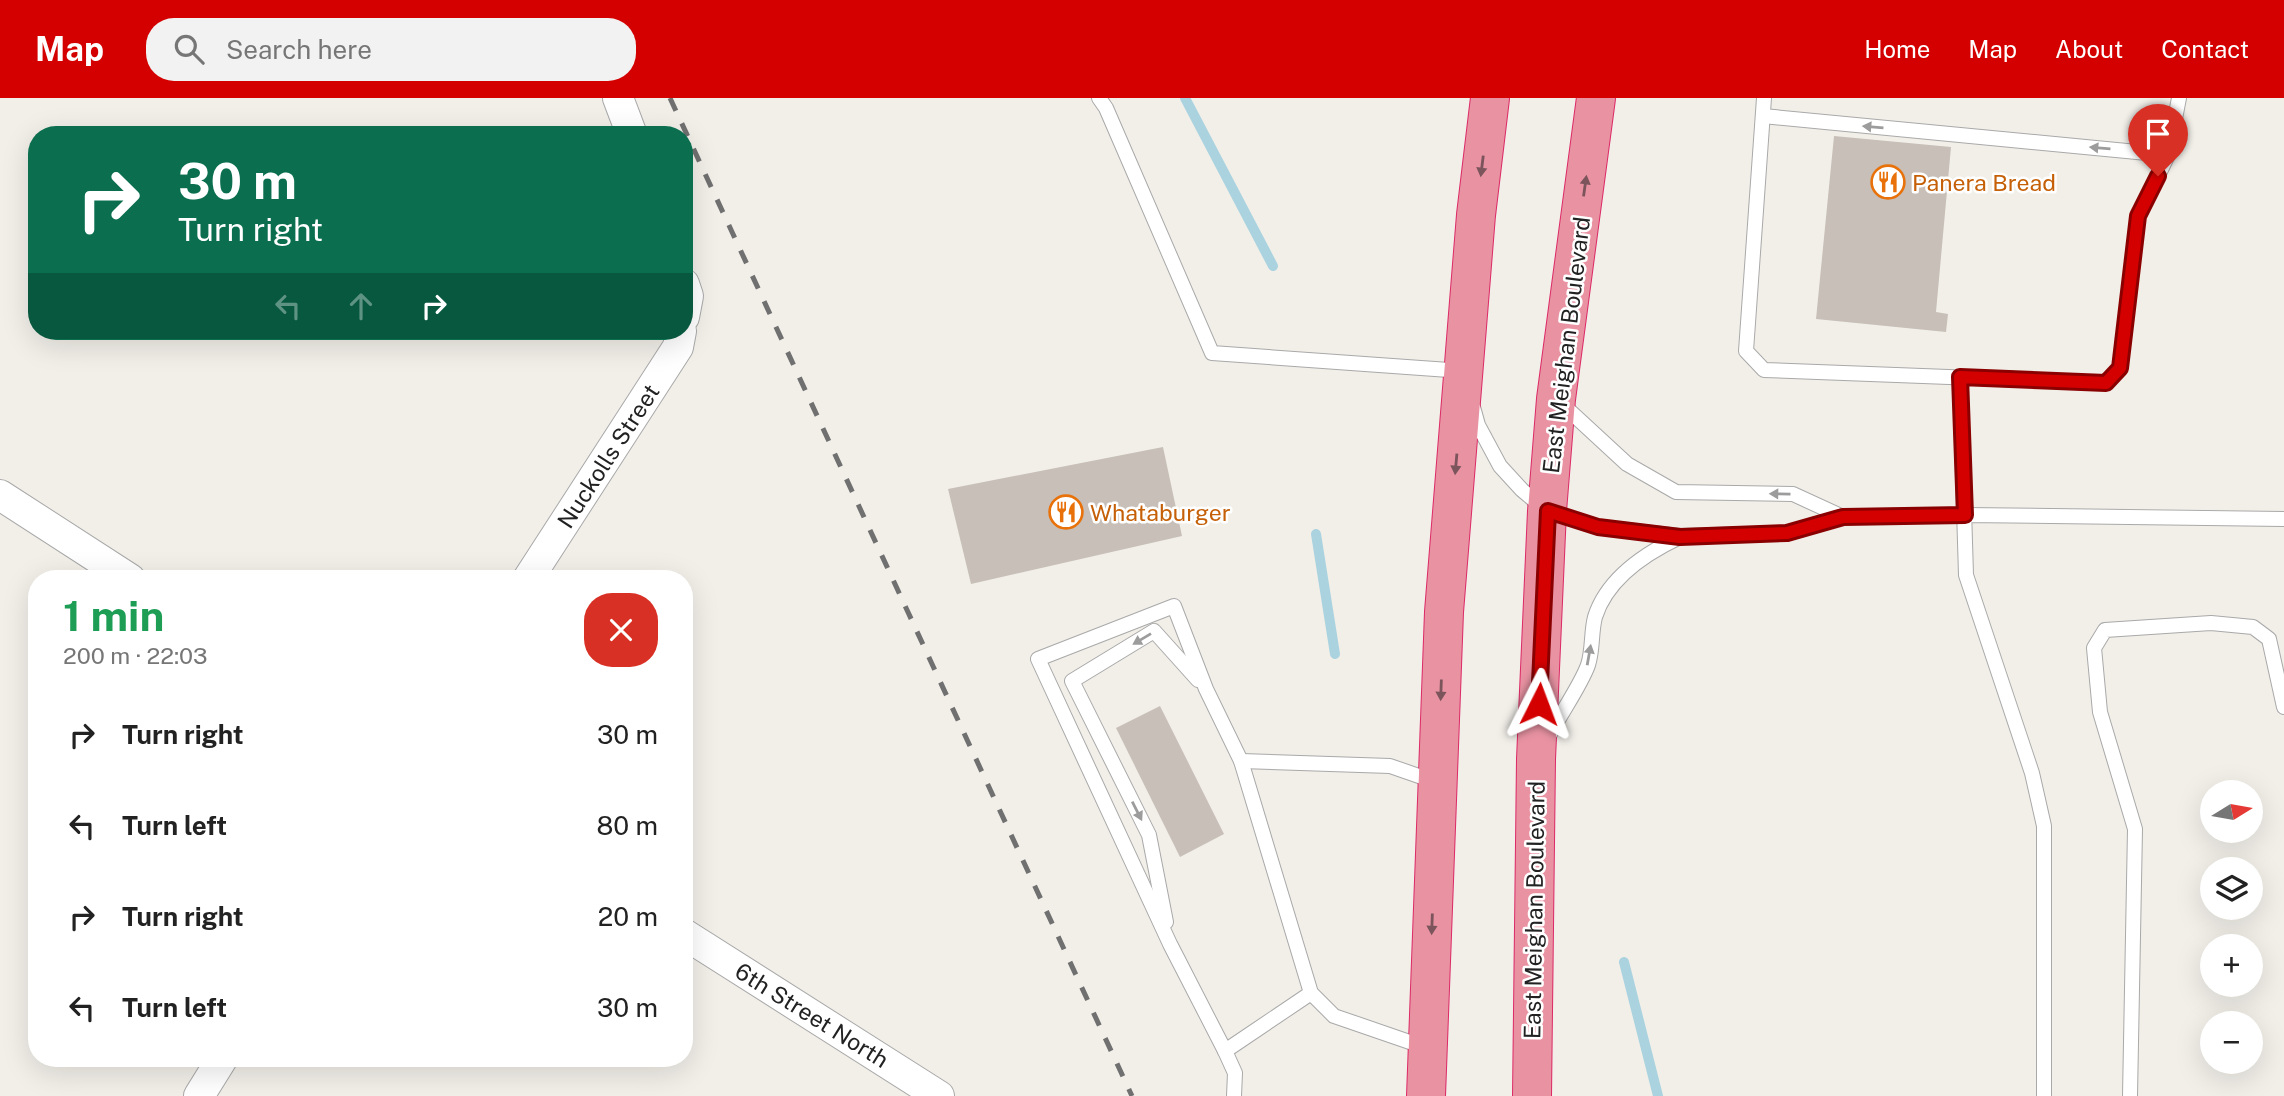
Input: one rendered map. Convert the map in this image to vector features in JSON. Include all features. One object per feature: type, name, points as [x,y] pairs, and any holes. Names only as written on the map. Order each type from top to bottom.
[{"type":"highway","points":[[1424,1094],[1444,612],[1476,215],[1490,98]]},
{"type":"highway","name":"East Meighan Boulevard","points":[[1532,1096],[1536,759],[1548,511],[1556,399],[1596,98]]},
{"type":"street","points":[[618,98],[629,126]]},
{"type":"street","name":"Nuckolls Street","points":[[534,570],[678,347],[679,340]]},
{"type":"street","points":[[0,495],[116,570]]},
{"type":"street","name":"6th Street North","points":[[693,940],[939,1096]]},
{"type":"street","points":[[199,1096],[217,1067]]},
{"type":"lane","points":[[1100,98],[1212,353],[1464,371],[1478,425],[1500,466],[1521,491],[1548,511],[1598,527],[1680,537],[1787,533],[1843,517],[1965,515],[2284,519]]},
{"type":"lane","points":[[1764,98],[1746,351],[1764,370],[2106,383],[2120,368],[2138,216],[2168,155],[2179,98]]},
{"type":"lane","points":[[1763,116],[2168,155]]},
{"type":"lane","points":[[1960,377],[1966,575],[2032,773],[2044,826],[2044,1096]]},
{"type":"lane","points":[[1556,399],[1627,464],[1676,492],[1793,494],[1843,517]]},
{"type":"lane","points":[[1536,759],[1588,665],[1595,616],[1607,596],[1636,563],[1657,548],[1680,537]]},
{"type":"lane","points":[[1234,1096],[1236,1073],[1170,944],[1038,659],[1174,606],[1206,689],[1241,761],[1311,993],[1334,1016],[1427,1048]]},
{"type":"lane","points":[[2130,1096],[2135,829],[2101,712],[2095,649],[2105,630],[2211,623],[2253,627],[2269,639],[2284,707]]},
{"type":"lane","points":[[1170,944],[1149,835],[1072,681],[1154,631],[1206,689]]},
{"type":"lane","points":[[1241,761],[1390,766],[1437,782]]},
{"type":"lane","points":[[1225,1051],[1311,993]]},
{"type":"building","points":[[1834,136],[1951,147],[1936,312],[1948,314],[1946,332],[1816,319]]},
{"type":"building","name":"Whataburger","points":[[1163,447],[1182,536],[971,584],[948,489]]},
{"type":"building","points":[[1160,706],[1224,834],[1180,857],[1116,728]]},
{"type":"waterway","points":[[1185,98],[1273,266]]},
{"type":"waterway","points":[[1316,534],[1335,654]]},
{"type":"waterway","points":[[1624,962],[1658,1096]]},
{"type":"railway","points":[[670,98],[683,126]]},
{"type":"railway","points":[[693,148],[1132,1096]]},
{"type":"place","name":"Panera Bread","points":[[1888,182]]},
{"type":"place","name":"Whataburger","points":[[1066,512]]},
{"type":"route","points":[[1539,704],[1548,511],[1598,527],[1680,537],[1787,533],[1843,517],[1965,515],[1960,377],[2106,383],[2120,368],[2138,216],[2158,176]]}]
